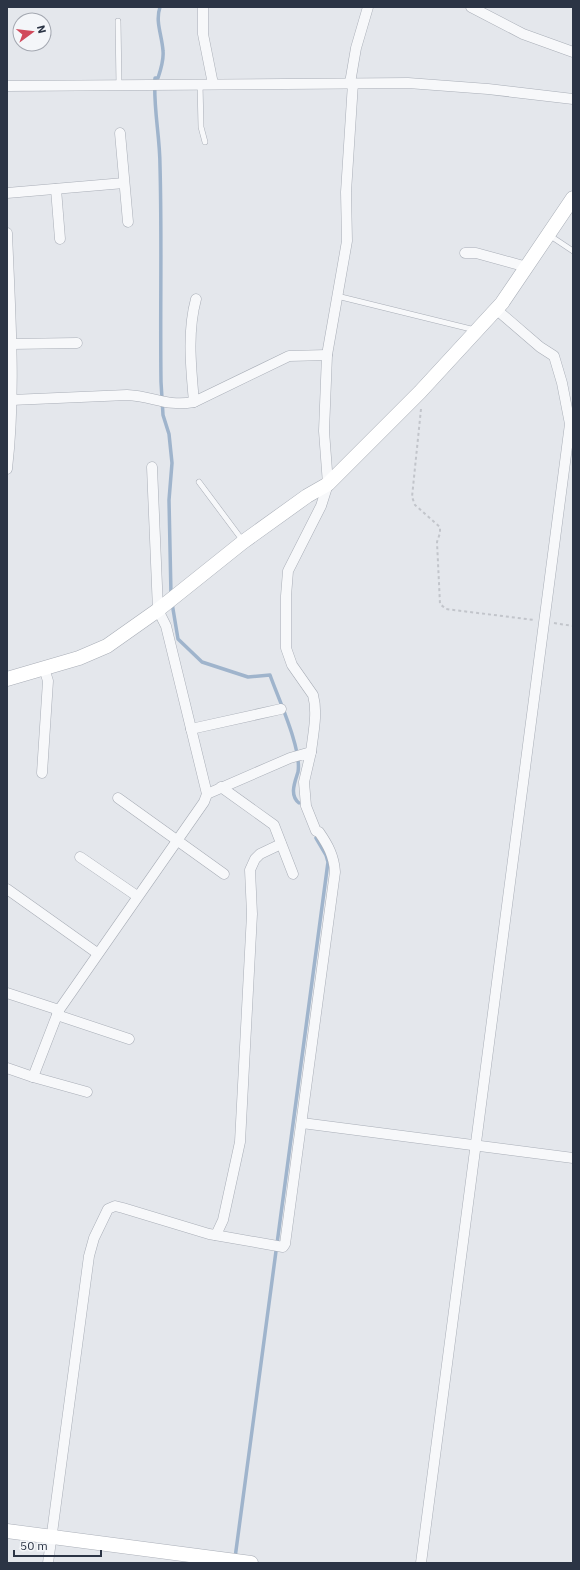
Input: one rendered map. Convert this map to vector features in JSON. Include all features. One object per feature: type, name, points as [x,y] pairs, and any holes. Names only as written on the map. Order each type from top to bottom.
[{"type":"street","points":[[203,7],[203,34],[213,84]]},
{"type":"street","points":[[48,1563],[89,1256],[94,1238],[108,1209],[115,1206],[216,1235],[283,1247],[285,1244],[335,872],[330,850],[319,832],[316,831],[306,806],[304,782],[314,725],[314,700],[313,695],[292,665],[286,648],[286,596],[288,571],[321,506],[328,484],[324,432],[327,355],[348,228],[346,192],[351,83],[356,48],[368,7]]},
{"type":"street","points":[[475,8],[523,34],[573,52]]},
{"type":"street","points":[[7,86],[351,83],[441,84],[573,100]]},
{"type":"street","points":[[120,133],[128,222]]},
{"type":"street","points":[[7,193],[124,183]]},
{"type":"street","points":[[56,189],[60,239]]},
{"type":"street","points":[[7,678],[79,658],[107,646],[162,607],[243,542],[307,496],[328,484],[420,392],[496,310],[528,267],[573,198]]},
{"type":"street","points":[[7,233],[11,344],[11,400],[7,469]]},
{"type":"street","points":[[465,253],[476,253],[528,267]]},
{"type":"street","points":[[194,402],[191,369],[191,327],[196,299]]},
{"type":"street","points":[[421,1563],[543,622],[572,423],[554,356],[534,342],[496,310]]},
{"type":"street","points":[[11,344],[77,343]]},
{"type":"street","points":[[11,400],[127,395],[145,397],[170,404],[194,402],[288,356],[327,355]]},
{"type":"street","points":[[33,1077],[58,1013],[97,952],[204,802],[207,794],[162,607],[152,467]]},
{"type":"street","points":[[42,773],[48,681],[44,668]]},
{"type":"street","points":[[191,730],[281,709]]},
{"type":"street","points":[[207,794],[290,758],[308,753]]},
{"type":"street","points":[[221,787],[274,825],[293,874]]},
{"type":"street","points":[[118,798],[224,874]]},
{"type":"street","points":[[216,1235],[223,1220],[240,1142],[252,914],[250,870],[255,859],[260,854],[281,844]]},
{"type":"street","points":[[80,857],[137,896]]},
{"type":"street","points":[[7,889],[97,952]]},
{"type":"street","points":[[7,993],[129,1039]]},
{"type":"street","points":[[7,1068],[87,1092]]},
{"type":"street","points":[[302,1123],[573,1158]]},
{"type":"street","points":[[7,1532],[247,1562]]},
{"type":"lane","points":[[118,20],[119,85]]},
{"type":"lane","points":[[200,84],[201,127],[205,142]]},
{"type":"lane","points":[[549,235],[573,250]]},
{"type":"lane","points":[[336,296],[478,330]]},
{"type":"lane","points":[[199,482],[243,542]]},
{"type":"path","points":[[420,392],[422,400],[412,497],[415,505],[440,527],[437,542],[440,604],[446,609],[573,626]]},
{"type":"waterway","points":[[160,7],[158,23],[163,58],[158,78],[155,78],[155,89],[160,166],[161,382],[163,415],[169,434],[172,463],[169,500],[171,595]]},
{"type":"waterway","points":[[172,603],[178,639],[202,662],[248,677],[270,675],[293,737],[296,750],[298,772],[293,792],[299,803]]},
{"type":"waterway","points":[[235,1558],[328,862],[326,855],[316,838]]}]
